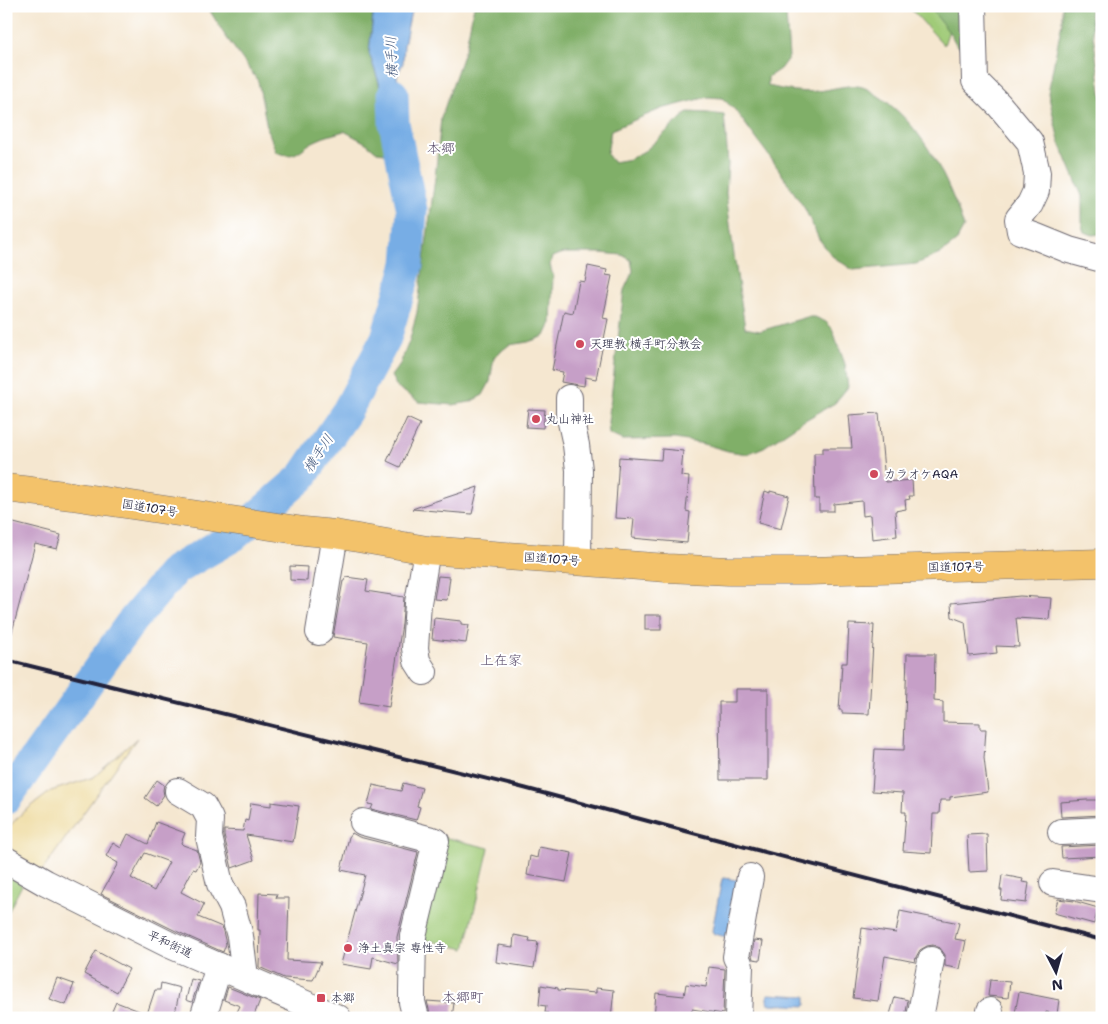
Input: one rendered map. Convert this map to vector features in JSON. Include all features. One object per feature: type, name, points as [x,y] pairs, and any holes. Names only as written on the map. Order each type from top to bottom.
[{"type":"highway","name":"国道107号","points":[[6,488],[335,534],[427,550],[667,568],[729,571],[826,571],[1099,566]]},
{"type":"street","points":[[973,6],[975,81],[999,105],[1030,142],[1037,172],[1036,191],[1030,204],[1018,219],[1020,231],[1069,250],[1102,259]]},
{"type":"street","points":[[570,398],[569,413],[579,470],[583,562]]},
{"type":"street","points":[[583,562],[595,486]]},
{"type":"street","points":[[319,632],[335,534]]},
{"type":"street","points":[[424,672],[417,661],[416,648],[418,603],[427,550]]},
{"type":"street","points":[[178,791],[203,806],[210,819],[209,837],[220,884],[232,907],[240,936],[246,977]]},
{"type":"street","points":[[364,822],[436,841],[413,936],[412,1002],[416,1018]]},
{"type":"street","points":[[1061,832],[1102,830]]},
{"type":"street","name":"平和街道","points":[[6,860],[34,877],[170,945],[338,1018]]},
{"type":"street","points":[[738,1018],[740,968],[736,957],[750,877]]},
{"type":"street","points":[[1053,883],[1102,890]]},
{"type":"street","points":[[920,1018],[931,960]]},
{"type":"street","points":[[203,1018],[219,966]]},
{"type":"green space","points":[[207,6],[374,6],[369,53],[379,82],[388,138],[385,153],[377,152],[366,143],[344,131],[317,140],[294,154],[289,155],[276,152],[267,127],[258,81],[224,34]]},
{"type":"green space","points":[[474,6],[789,6],[786,14],[789,57],[780,69],[768,77],[768,86],[805,92],[846,86],[860,86],[883,99],[898,111],[923,140],[942,174],[964,227],[956,242],[940,254],[916,264],[853,270],[832,256],[819,239],[805,209],[775,164],[735,110],[722,98],[708,97],[661,109],[611,130],[607,154],[613,162],[630,159],[646,150],[688,112],[724,115],[728,164],[726,193],[745,328],[760,331],[807,317],[815,317],[826,322],[832,328],[845,364],[848,387],[835,403],[764,447],[747,454],[675,439],[622,440],[609,434],[608,422],[624,290],[633,271],[631,260],[622,255],[600,253],[564,253],[552,257],[550,265],[553,276],[551,323],[545,336],[528,342],[509,345],[494,357],[490,382],[483,395],[470,402],[453,405],[419,402],[397,387],[391,376],[400,364],[410,339],[417,312],[441,118],[466,46]]},
{"type":"green space","points":[[908,6],[957,6],[944,45]]},
{"type":"green space","points":[[929,6],[964,6],[965,48],[957,46]]},
{"type":"green space","points":[[1062,6],[1089,6],[1102,98],[1102,231],[1100,234],[1093,235],[1084,232],[1082,226],[1082,196],[1059,141],[1048,93],[1062,22]]},
{"type":"green space","points":[[443,837],[489,848],[465,949],[419,938]]},
{"type":"green space","points":[[6,874],[22,885],[6,916]]},
{"type":"sand","points":[[137,738],[42,871],[6,849],[6,830],[20,815],[51,791],[94,777]]},
{"type":"water","points":[[374,6],[416,6],[410,16],[404,45],[403,63],[397,76],[406,134],[388,138],[379,82],[369,53]]},
{"type":"water","points":[[722,879],[743,881],[731,938],[714,934],[712,931]]},
{"type":"water","points":[[768,994],[806,996],[806,1006],[768,1004]]},
{"type":"building","name":"天理教 横手町分教会","points":[[588,266],[607,270],[606,275],[612,276],[603,318],[608,319],[596,379],[585,377],[584,386],[561,382],[563,372],[552,370],[564,311],[573,313],[579,281],[585,282]]},
{"type":"building","name":"丸山神社","points":[[528,409],[545,410],[543,428],[526,427]]},
{"type":"building","name":"カラオケAQA","points":[[879,413],[885,482],[912,480],[913,496],[909,496],[910,499],[905,500],[906,509],[895,511],[897,536],[872,539],[870,515],[863,516],[862,501],[834,504],[834,511],[819,511],[819,499],[815,499],[814,453],[823,453],[823,448],[852,448],[849,415]]},
{"type":"building","points":[[407,418],[420,424],[400,467],[387,461]]},
{"type":"building","points":[[662,449],[683,451],[681,476],[689,477],[686,511],[690,512],[687,543],[632,538],[634,519],[615,518],[619,457],[661,460]]},
{"type":"building","points":[[478,487],[472,514],[412,509]]},
{"type":"building","points":[[765,491],[789,496],[781,529],[758,523]]},
{"type":"building","points":[[6,521],[61,535],[57,549],[35,544],[11,636],[6,635]]},
{"type":"building","points":[[290,566],[308,567],[307,581],[290,580]]},
{"type":"building","points":[[438,576],[450,577],[447,600],[434,599]]},
{"type":"building","points":[[346,577],[368,580],[366,591],[404,597],[402,624],[389,707],[359,702],[368,642],[333,637],[343,581],[345,581]]},
{"type":"building","points":[[1020,596],[1051,598],[1049,620],[1016,618],[1019,647],[996,646],[997,653],[969,656],[965,622],[952,617],[951,603]]},
{"type":"building","points":[[645,615],[661,615],[661,630],[645,630]]},
{"type":"building","points":[[434,618],[461,621],[461,624],[469,625],[466,643],[432,639]]},
{"type":"building","points":[[849,624],[874,625],[869,714],[842,713],[842,710],[839,710],[842,663],[847,663]]},
{"type":"building","points":[[907,654],[935,654],[934,701],[943,702],[943,722],[980,723],[980,729],[986,729],[984,758],[988,792],[950,797],[950,800],[940,800],[939,814],[933,814],[931,853],[903,851],[906,812],[902,812],[903,793],[872,791],[875,749],[904,750]]},
{"type":"building","points":[[735,689],[768,689],[768,780],[720,780],[719,702],[735,702]]},
{"type":"building","points":[[157,780],[164,785],[164,795],[156,806],[145,798]]},
{"type":"building","points":[[403,783],[422,788],[417,806],[420,807],[416,820],[371,809],[373,805],[368,804],[373,785],[401,791]]},
{"type":"building","points":[[1102,800],[1102,815],[1061,817],[1060,802]]},
{"type":"building","points":[[271,802],[299,806],[293,842],[246,835],[254,860],[232,868],[224,830],[243,831],[245,820],[248,821],[251,803],[271,806]]},
{"type":"building","points":[[156,822],[185,833],[181,843],[197,850],[200,862],[196,870],[193,869],[181,892],[204,904],[198,917],[222,927],[226,944],[223,952],[101,894],[118,863],[106,856],[113,843],[121,848],[128,834],[148,844]],"holes":[[[145,853],[169,862],[154,891],[131,878]]]},
{"type":"building","points":[[352,833],[359,837],[418,852],[397,937],[398,964],[373,957],[371,969],[341,964],[365,875],[341,870],[349,837]]},
{"type":"building","points":[[987,834],[988,871],[969,872],[967,835]]},
{"type":"building","points":[[1102,845],[1102,856],[1062,858],[1061,847]]},
{"type":"building","points":[[539,847],[572,853],[566,882],[527,875],[530,856],[537,858]]},
{"type":"building","points":[[1002,875],[1023,879],[1022,882],[1029,883],[1026,903],[1001,900]]},
{"type":"building","points":[[259,893],[277,894],[276,898],[289,898],[287,960],[321,962],[313,980],[284,978],[259,967]]},
{"type":"building","points":[[1058,899],[1074,901],[1098,908],[1094,924],[1054,913]]},
{"type":"building","points":[[900,911],[959,923],[955,939],[966,941],[960,969],[945,966],[945,955],[940,948],[933,945],[920,950],[915,962],[885,956],[878,1001],[853,998],[862,928],[896,933]]},
{"type":"building","points":[[514,935],[530,938],[529,941],[538,942],[534,968],[496,962],[498,945],[513,947]]},
{"type":"building","points":[[754,940],[763,941],[760,960],[753,959]]},
{"type":"building","points":[[96,951],[129,969],[117,992],[84,974]]},
{"type":"building","points":[[709,967],[725,969],[723,1014],[692,1009],[691,1018],[654,1018],[656,993],[684,996],[686,984],[706,987]]},
{"type":"building","points":[[57,978],[74,984],[66,1005],[49,999]]},
{"type":"building","points":[[191,979],[199,981],[192,1002],[186,1000]]},
{"type":"building","points":[[990,980],[1010,982],[1008,998],[988,996]]},
{"type":"building","points":[[161,983],[180,988],[174,1018],[109,1018],[116,1002],[147,1014],[155,990],[160,990]]},
{"type":"building","points":[[541,985],[558,988],[558,990],[596,993],[596,988],[614,990],[611,1018],[548,1018],[548,1013],[545,1013],[546,1006],[539,1005]]},
{"type":"building","points":[[228,987],[260,1000],[253,1018],[246,1018],[236,1014],[240,1006],[224,1000]]},
{"type":"building","points":[[1019,992],[1059,1000],[1057,1014],[1046,1012],[1045,1018],[1024,1018],[1025,1014],[1015,1013]]},
{"type":"building","points":[[895,997],[908,1000],[905,1018],[889,1018]]},
{"type":"building","points":[[427,1001],[454,1003],[452,1018],[431,1018]]},
{"type":"waterway","name":"横手川","points":[[6,799],[129,625],[175,570],[234,536],[302,477],[347,411],[386,338],[408,264],[412,210],[394,123],[393,94]]},
{"type":"railway","points":[[6,660],[524,788],[1102,940]]},
{"type":"place","name":"天理教 横手町分教会","points":[[580,344]]},
{"type":"place","name":"丸山神社","points":[[536,419]]},
{"type":"place","name":"カラオケAQA","points":[[874,474]]},
{"type":"place","name":"浄土真宗 専性寺","points":[[348,948]]},
{"type":"place","name":"本郷","points":[[321,998]]},
{"type":"district","name":"本郷","points":[[441,148]]},
{"type":"district","name":"上在家","points":[[501,660]]},
{"type":"district","name":"本郷町","points":[[463,997]]}]
